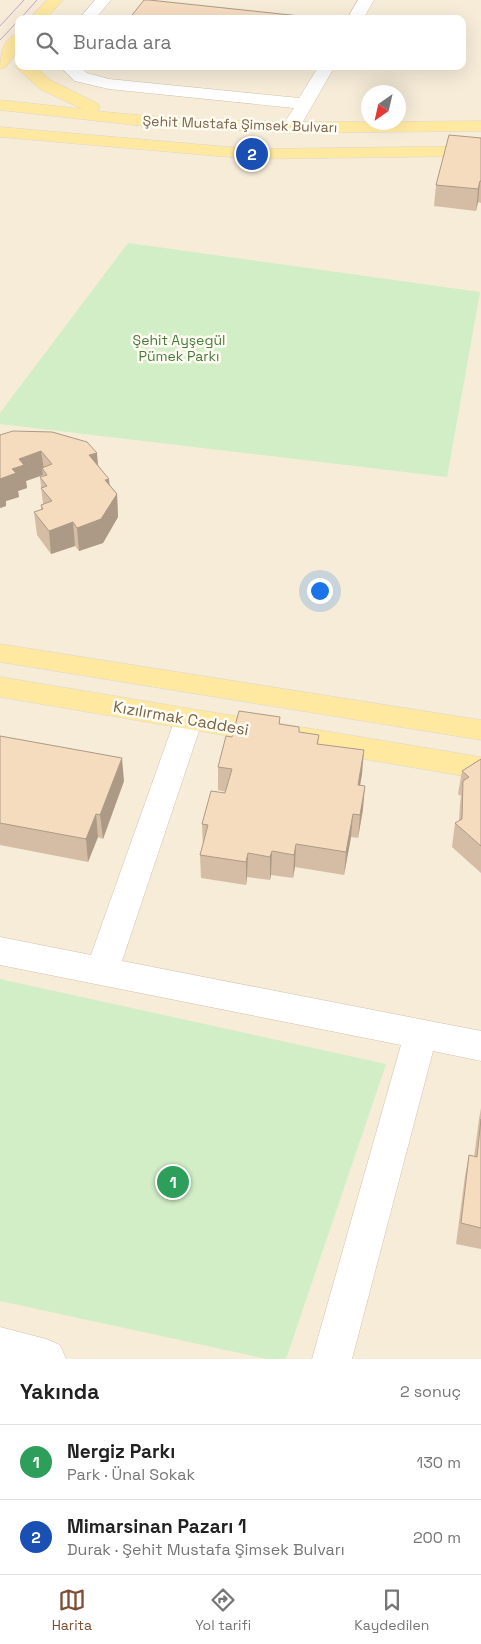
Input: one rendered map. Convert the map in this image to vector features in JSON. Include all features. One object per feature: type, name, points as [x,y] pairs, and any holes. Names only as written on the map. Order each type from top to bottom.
[{"type":"main road","points":[[41,15],[55,0]]},
{"type":"main road","points":[[0,64],[15,49]]},
{"type":"main road","points":[[29,70],[46,85],[78,102],[143,121]]},
{"type":"main road","name":"Şehit Mustafa Şimsek Bulvarı","points":[[0,105],[143,121],[291,128],[481,126]]},
{"type":"main road","name":"Şehit Mustafa Şimsek Bulvarı","points":[[0,132],[252,154],[481,151]]},
{"type":"main road","points":[[0,653],[481,730]]},
{"type":"main road","name":"Kızılırmak Caddesi","points":[[0,687],[481,768]]},
{"type":"street","points":[[90,15],[103,0]]},
{"type":"street","points":[[357,15],[366,0]]},
{"type":"street","points":[[73,70],[81,76],[109,84],[304,104]]},
{"type":"street","points":[[291,128],[325,70]]},
{"type":"street","points":[[102,971],[189,719]]},
{"type":"street","points":[[0,951],[481,1046]]},
{"type":"street","points":[[332,1359],[421,1034]]},
{"type":"street","points":[[0,1348],[42,1359]]},
{"type":"shaded area","points":[[0,0],[481,0],[481,1359],[0,1359]]},
{"type":"green space","name":"Şehit Ayşegül Pümek Parkı","points":[[128,243],[480,292],[447,477],[0,424],[0,413]]},
{"type":"green space","points":[[0,979],[386,1064],[286,1359],[267,1359],[0,1301]]},
{"type":"building","points":[[144,0],[149,0],[291,15],[132,15]]},
{"type":"building","points":[[449,135],[481,138],[481,181],[478,189],[436,185]]},
{"type":"building","points":[[13,431],[52,432],[87,442],[97,453],[89,455],[109,479],[105,480],[117,494],[101,519],[77,528],[73,522],[49,531],[34,512],[43,509],[41,505],[52,501],[41,488],[47,486],[40,477],[47,475],[42,468],[52,464],[41,451],[19,459],[24,465],[12,469],[16,473],[0,479],[0,435]]},
{"type":"building","points":[[239,711],[280,717],[279,724],[299,727],[299,732],[319,735],[317,744],[364,750],[358,785],[365,786],[360,815],[353,814],[346,852],[296,844],[294,855],[272,851],[270,857],[248,853],[246,862],[200,855],[208,825],[202,824],[211,791],[225,793],[232,769],[218,767],[226,736],[232,737]]},
{"type":"building","points":[[0,736],[122,758],[100,815],[96,814],[86,839],[0,823]]},
{"type":"building","points":[[481,759],[481,846],[455,823],[462,819],[463,781],[469,777],[462,771]]},
{"type":"building","points":[[481,1119],[481,1228],[461,1223],[469,1155],[477,1157]]},
{"type":"tram line","points":[[0,26],[24,0]]},
{"type":"tram line","points":[[24,15],[37,0]]},
{"type":"tram line","points":[[0,40],[15,24]]},
{"type":"place","name":"Mimarsinan Pazarı 1","points":[[252,154]]},
{"type":"place","name":"Nergiz Parkı","points":[[173,1182]]}]
